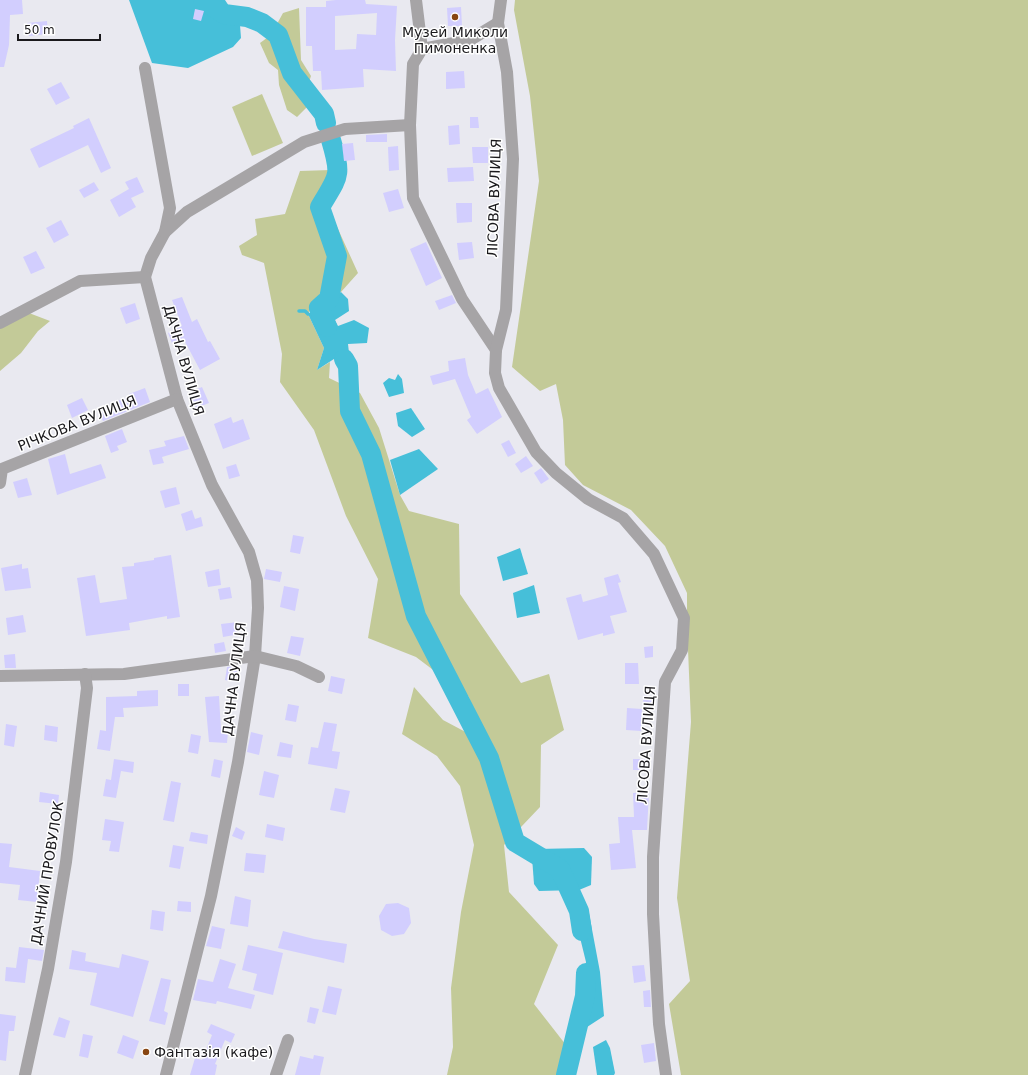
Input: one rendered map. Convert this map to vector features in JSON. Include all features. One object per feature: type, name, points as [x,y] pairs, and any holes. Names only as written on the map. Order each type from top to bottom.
[{"type":"street","points":[[416,0],[422,49],[412,64],[410,125],[412,198],[462,299],[496,350]]},
{"type":"street","name":"ЛІСОВА ВУЛИЦЯ","points":[[501,0],[498,23],[507,72],[513,159],[506,310],[496,350],[495,373],[499,388],[536,452],[556,473],[588,499],[623,518],[654,554],[684,618],[682,650],[665,682],[653,857],[659,1024],[666,1075]]},
{"type":"street","points":[[422,49],[470,40],[498,23]]},
{"type":"street","points":[[0,323],[80,281],[145,277],[151,258],[165,232],[170,208],[145,68]]},
{"type":"street","points":[[165,232],[188,212],[304,142],[345,129],[410,125]]},
{"type":"street","name":"ДАЧНА ВУЛИЦЯ","points":[[145,277],[177,399],[212,485],[249,552],[257,580],[255,656],[238,762],[211,896],[166,1075]]},
{"type":"street","name":"РІЧКОВА ВУЛИЦЯ","points":[[0,483],[2,469],[177,399]]},
{"type":"street","points":[[0,676],[124,674],[255,656],[296,666],[319,677]]},
{"type":"street","name":"ДАЧНИЙ ПРОВУЛОК","points":[[25,1075],[48,969],[66,862],[87,688],[85,674]]},
{"type":"street","points":[[276,1075],[288,1040]]},
{"type":"green space","points":[[515,0],[1028,0],[1028,1075],[681,1075],[669,1004],[690,981],[677,898],[691,722],[687,593],[665,546],[631,510],[583,485],[565,465],[563,420],[556,384],[540,391],[512,367],[539,181],[530,96],[514,10]]},
{"type":"green space","points":[[299,8],[301,60],[311,76],[308,85],[300,92],[307,107],[297,117],[287,110],[279,85],[278,70],[269,63],[260,43],[271,35],[283,13]]},
{"type":"green space","points":[[262,94],[283,143],[252,156],[232,107]]},
{"type":"green space","points":[[331,170],[346,175],[328,207],[358,273],[341,292],[322,290],[308,314],[324,348],[317,370],[330,362],[329,378],[360,393],[379,428],[400,495],[409,511],[459,524],[460,594],[521,683],[549,674],[564,730],[541,745],[540,807],[504,845],[509,892],[558,945],[534,1004],[566,1045],[558,1075],[447,1075],[453,1047],[451,988],[461,912],[474,845],[460,786],[437,756],[402,734],[414,687],[443,720],[475,737],[469,697],[416,657],[368,638],[378,579],[346,516],[314,430],[280,382],[282,354],[264,263],[242,255],[239,246],[257,235],[255,219],[285,214],[300,171]]},
{"type":"green space","points":[[29,313],[50,321],[38,331],[21,353],[0,371],[0,327]]},
{"type":"water","points":[[129,0],[225,0],[233,12],[253,17],[257,23],[240,25],[241,38],[233,47],[188,68],[152,63]]},
{"type":"water","points":[[341,292],[348,299],[349,311],[335,320],[338,326],[354,320],[369,328],[367,343],[348,344],[353,388],[344,379],[337,357],[317,370],[324,348],[308,314]]},
{"type":"water","points":[[398,374],[402,379],[404,393],[389,397],[383,383],[389,378],[395,380]]},
{"type":"water","points":[[411,408],[425,429],[412,437],[398,426],[396,413]]},
{"type":"water","points":[[419,449],[438,469],[400,495],[390,460]]},
{"type":"water","points":[[520,548],[528,574],[503,581],[497,557]]},
{"type":"water","points":[[534,585],[540,613],[517,618],[513,593]]},
{"type":"water","points":[[584,848],[592,857],[591,885],[579,890],[539,891],[534,884],[532,857],[537,849]]},
{"type":"water","points":[[578,904],[588,908],[600,972],[604,1016],[584,1029],[582,1023],[586,962],[573,909]]},
{"type":"water","points":[[606,1040],[610,1048],[615,1073],[614,1075],[597,1075],[593,1047]]},
{"type":"building","points":[[0,0],[22,0],[23,14],[10,15],[9,45],[4,67],[0,67]]},
{"type":"building","points":[[365,0],[366,4],[397,6],[395,40],[396,71],[363,69],[364,87],[322,90],[321,71],[313,71],[312,46],[306,46],[306,7],[326,7],[326,1]],"holes":[[[377,13],[376,35],[357,34],[356,49],[335,50],[335,16]]]},
{"type":"building","name":"Музей Миколи Пимоненка","points":[[461,7],[462,26],[448,26],[447,8]]},
{"type":"building","points":[[195,9],[204,11],[201,21],[193,19]]},
{"type":"building","points":[[47,21],[48,34],[29,36],[27,23]]},
{"type":"building","points":[[464,71],[465,88],[446,89],[446,72]]},
{"type":"building","points":[[61,82],[70,98],[56,105],[47,89]]},
{"type":"building","points":[[470,117],[478,117],[479,128],[470,128]]},
{"type":"building","points":[[89,118],[111,168],[101,173],[88,145],[39,168],[30,149],[74,128],[73,126]]},
{"type":"building","points":[[459,125],[460,144],[449,145],[448,126]]},
{"type":"building","points":[[387,134],[387,142],[366,142],[366,135]]},
{"type":"building","points":[[353,143],[355,160],[344,161],[342,144]]},
{"type":"building","points":[[398,146],[399,170],[389,171],[388,147]]},
{"type":"building","points":[[472,147],[488,147],[488,163],[473,163]]},
{"type":"building","points":[[473,167],[474,181],[448,182],[447,168]]},
{"type":"building","points":[[137,177],[144,192],[131,198],[136,207],[119,217],[110,200],[129,189],[125,182]]},
{"type":"building","points":[[94,182],[99,190],[84,198],[79,190]]},
{"type":"building","points":[[398,189],[404,208],[389,212],[383,193]]},
{"type":"building","points":[[456,203],[472,203],[472,222],[457,223]]},
{"type":"building","points":[[61,220],[69,235],[54,243],[46,228]]},
{"type":"building","points":[[426,242],[442,278],[426,286],[410,249]]},
{"type":"building","points":[[472,242],[474,258],[459,260],[457,243]]},
{"type":"building","points":[[36,251],[45,268],[31,274],[23,257]]},
{"type":"building","points":[[452,295],[456,303],[439,310],[435,301]]},
{"type":"building","points":[[182,297],[192,322],[197,319],[208,342],[210,341],[220,359],[200,370],[183,338],[172,343],[168,333],[182,326],[172,300]]},
{"type":"building","points":[[135,303],[140,319],[126,324],[120,308]]},
{"type":"building","points":[[465,358],[468,375],[476,394],[488,388],[502,417],[477,434],[467,420],[471,417],[455,379],[433,385],[430,376],[449,371],[448,361]]},
{"type":"building","points":[[202,387],[209,403],[196,408],[190,392]]},
{"type":"building","points":[[145,388],[150,402],[103,421],[99,413],[114,406],[113,402],[130,397],[129,394]]},
{"type":"building","points":[[82,398],[88,410],[72,418],[67,405]]},
{"type":"building","points":[[231,417],[233,423],[243,419],[250,439],[223,449],[214,424]]},
{"type":"building","points":[[122,429],[127,442],[117,446],[119,450],[111,453],[105,436]]},
{"type":"building","points":[[184,436],[189,449],[162,457],[164,463],[153,465],[149,450],[166,446],[164,441]]},
{"type":"building","points":[[509,440],[516,453],[508,457],[501,444]]},
{"type":"building","points":[[65,454],[70,474],[101,464],[106,478],[57,495],[48,459]]},
{"type":"building","points":[[526,456],[533,466],[521,473],[515,464]]},
{"type":"building","points":[[236,464],[240,476],[229,479],[226,467]]},
{"type":"building","points":[[541,468],[549,479],[541,484],[534,473]]},
{"type":"building","points":[[27,478],[32,495],[18,498],[13,482]]},
{"type":"building","points":[[176,487],[180,504],[165,508],[160,491]]},
{"type":"building","points":[[192,510],[195,519],[201,517],[203,526],[186,531],[181,514]]},
{"type":"building","points":[[293,535],[304,537],[300,554],[290,552]]},
{"type":"building","points":[[171,555],[180,617],[167,619],[167,616],[129,623],[130,630],[86,636],[77,578],[95,575],[100,603],[127,599],[122,567],[134,566],[134,563],[154,560],[154,558]]},
{"type":"building","points":[[22,564],[22,569],[28,568],[31,588],[5,591],[1,568]]},
{"type":"building","points":[[219,569],[221,585],[208,587],[205,572]]},
{"type":"building","points":[[266,569],[282,572],[280,582],[264,579]]},
{"type":"building","points":[[618,574],[621,582],[618,583],[627,612],[610,616],[615,633],[603,636],[603,633],[578,640],[566,598],[581,594],[583,602],[608,595],[604,578]]},
{"type":"building","points":[[284,586],[299,589],[295,611],[280,607]]},
{"type":"building","points":[[230,587],[232,598],[220,600],[218,589]]},
{"type":"building","points":[[23,615],[26,632],[8,635],[6,618]]},
{"type":"building","points":[[238,622],[240,634],[223,637],[221,624]]},
{"type":"building","points":[[291,636],[304,638],[300,656],[287,653]]},
{"type":"building","points":[[224,642],[226,651],[215,653],[214,644]]},
{"type":"building","points":[[653,646],[653,657],[645,658],[644,647]]},
{"type":"building","points":[[15,654],[16,668],[5,668],[4,655]]},
{"type":"building","points":[[625,663],[638,663],[639,684],[625,684]]},
{"type":"building","points":[[238,666],[236,682],[225,680],[227,667]]},
{"type":"building","points":[[331,676],[345,679],[342,694],[328,691]]},
{"type":"building","points":[[178,684],[189,684],[189,696],[178,696]]},
{"type":"building","points":[[158,690],[158,706],[123,708],[124,717],[115,717],[110,751],[97,749],[100,730],[106,731],[106,697],[137,696],[137,691]]},
{"type":"building","points":[[644,695],[653,697],[652,711],[642,709]]},
{"type":"building","points":[[219,696],[221,731],[228,732],[227,743],[209,742],[205,697]]},
{"type":"building","points":[[288,704],[299,706],[296,722],[285,720]]},
{"type":"building","points":[[627,708],[642,709],[641,731],[626,730]]},
{"type":"building","points":[[324,722],[337,724],[332,751],[340,752],[337,769],[308,764],[311,747],[318,748]]},
{"type":"building","points":[[6,724],[17,726],[14,747],[4,745]]},
{"type":"building","points":[[45,725],[58,727],[57,742],[44,740]]},
{"type":"building","points":[[251,732],[263,735],[259,755],[247,752]]},
{"type":"building","points":[[191,734],[201,736],[198,754],[188,752]]},
{"type":"building","points":[[280,742],[293,745],[291,758],[277,756]]},
{"type":"building","points":[[114,759],[134,762],[133,773],[121,771],[116,798],[103,796],[106,779],[111,780]]},
{"type":"building","points":[[214,759],[223,761],[220,778],[211,776]]},
{"type":"building","points":[[633,759],[646,759],[646,770],[633,770]]},
{"type":"building","points":[[264,771],[279,775],[274,798],[259,795]]},
{"type":"building","points":[[171,781],[181,783],[174,822],[163,820]]},
{"type":"building","points":[[335,788],[350,791],[345,813],[330,810]]},
{"type":"building","points":[[40,792],[59,795],[58,804],[39,802]]},
{"type":"building","points":[[649,792],[647,830],[632,830],[636,868],[611,870],[609,844],[620,843],[618,817],[634,817],[633,793]]},
{"type":"building","points":[[105,819],[124,822],[119,852],[109,851],[111,841],[102,840]]},
{"type":"building","points":[[267,824],[285,828],[283,841],[265,837]]},
{"type":"building","points":[[236,827],[245,832],[242,840],[232,836]]},
{"type":"building","points":[[191,832],[208,835],[207,844],[189,841]]},
{"type":"building","points":[[0,843],[12,844],[9,867],[40,871],[37,902],[18,900],[20,885],[0,883]]},
{"type":"building","points":[[173,845],[184,847],[180,869],[169,867]]},
{"type":"building","points":[[246,853],[266,855],[264,873],[244,871]]},
{"type":"building","points":[[235,896],[251,900],[248,927],[230,924]]},
{"type":"building","points":[[178,901],[191,902],[191,912],[177,911]]},
{"type":"building","points":[[398,903],[409,908],[411,923],[404,934],[392,936],[381,930],[379,916],[386,904]]},
{"type":"building","points":[[152,910],[165,912],[163,931],[150,929]]},
{"type":"building","points":[[212,926],[225,929],[221,949],[206,946]]},
{"type":"building","points":[[283,931],[314,939],[347,944],[344,963],[278,948]]},
{"type":"building","points":[[248,945],[283,953],[273,995],[253,990],[257,974],[242,970]]},
{"type":"building","points":[[19,947],[44,950],[42,961],[28,959],[25,983],[5,981],[6,967],[16,968]]},
{"type":"building","points":[[72,950],[86,953],[85,961],[119,968],[122,954],[149,961],[133,1017],[90,1005],[97,973],[69,969]]},
{"type":"building","points":[[220,959],[236,964],[228,988],[255,995],[251,1009],[217,1001],[216,1004],[193,1000],[198,979],[213,982]]},
{"type":"building","points":[[644,965],[646,981],[634,983],[632,966]]},
{"type":"building","points":[[161,978],[171,980],[164,1011],[168,1013],[165,1025],[149,1021]]},
{"type":"building","points":[[328,986],[342,989],[336,1015],[322,1012]]},
{"type":"building","points":[[650,990],[651,1007],[644,1007],[643,991]]},
{"type":"building","points":[[310,1007],[319,1009],[315,1024],[307,1022]]},
{"type":"building","points":[[0,1014],[16,1016],[14,1031],[9,1031],[6,1061],[0,1060]]},
{"type":"building","points":[[59,1017],[70,1021],[65,1038],[53,1035]]},
{"type":"building","points":[[211,1024],[235,1034],[231,1043],[225,1040],[215,1064],[217,1065],[215,1075],[190,1075],[195,1058],[202,1060],[212,1035],[207,1032]]},
{"type":"building","points":[[83,1034],[93,1036],[88,1058],[79,1056]]},
{"type":"building","points":[[123,1035],[139,1041],[133,1059],[117,1053]]},
{"type":"building","points":[[654,1043],[656,1061],[644,1063],[641,1045]]},
{"type":"building","points":[[314,1055],[324,1057],[320,1075],[295,1075],[300,1056],[313,1059]]},
{"type":"waterway","points":[[203,0],[224,14],[247,17],[262,23],[278,35],[292,73],[324,114],[326,123]]},
{"type":"waterway","points":[[327,327],[319,308],[329,299],[337,256],[320,207],[337,175],[337,162],[331,140]]},
{"type":"waterway","points":[[299,311],[305,311],[308,314]]},
{"type":"waterway","points":[[344,359],[348,366],[350,411],[371,454],[416,616],[489,758],[515,842],[560,869],[579,911],[582,931]]},
{"type":"waterway","points":[[566,1075],[585,996],[586,973]]},
{"type":"place","name":"Музей Миколи Пимоненка","points":[[455,17]]},
{"type":"place","name":"Фантазія (кафе)","points":[[146,1052]]}]
